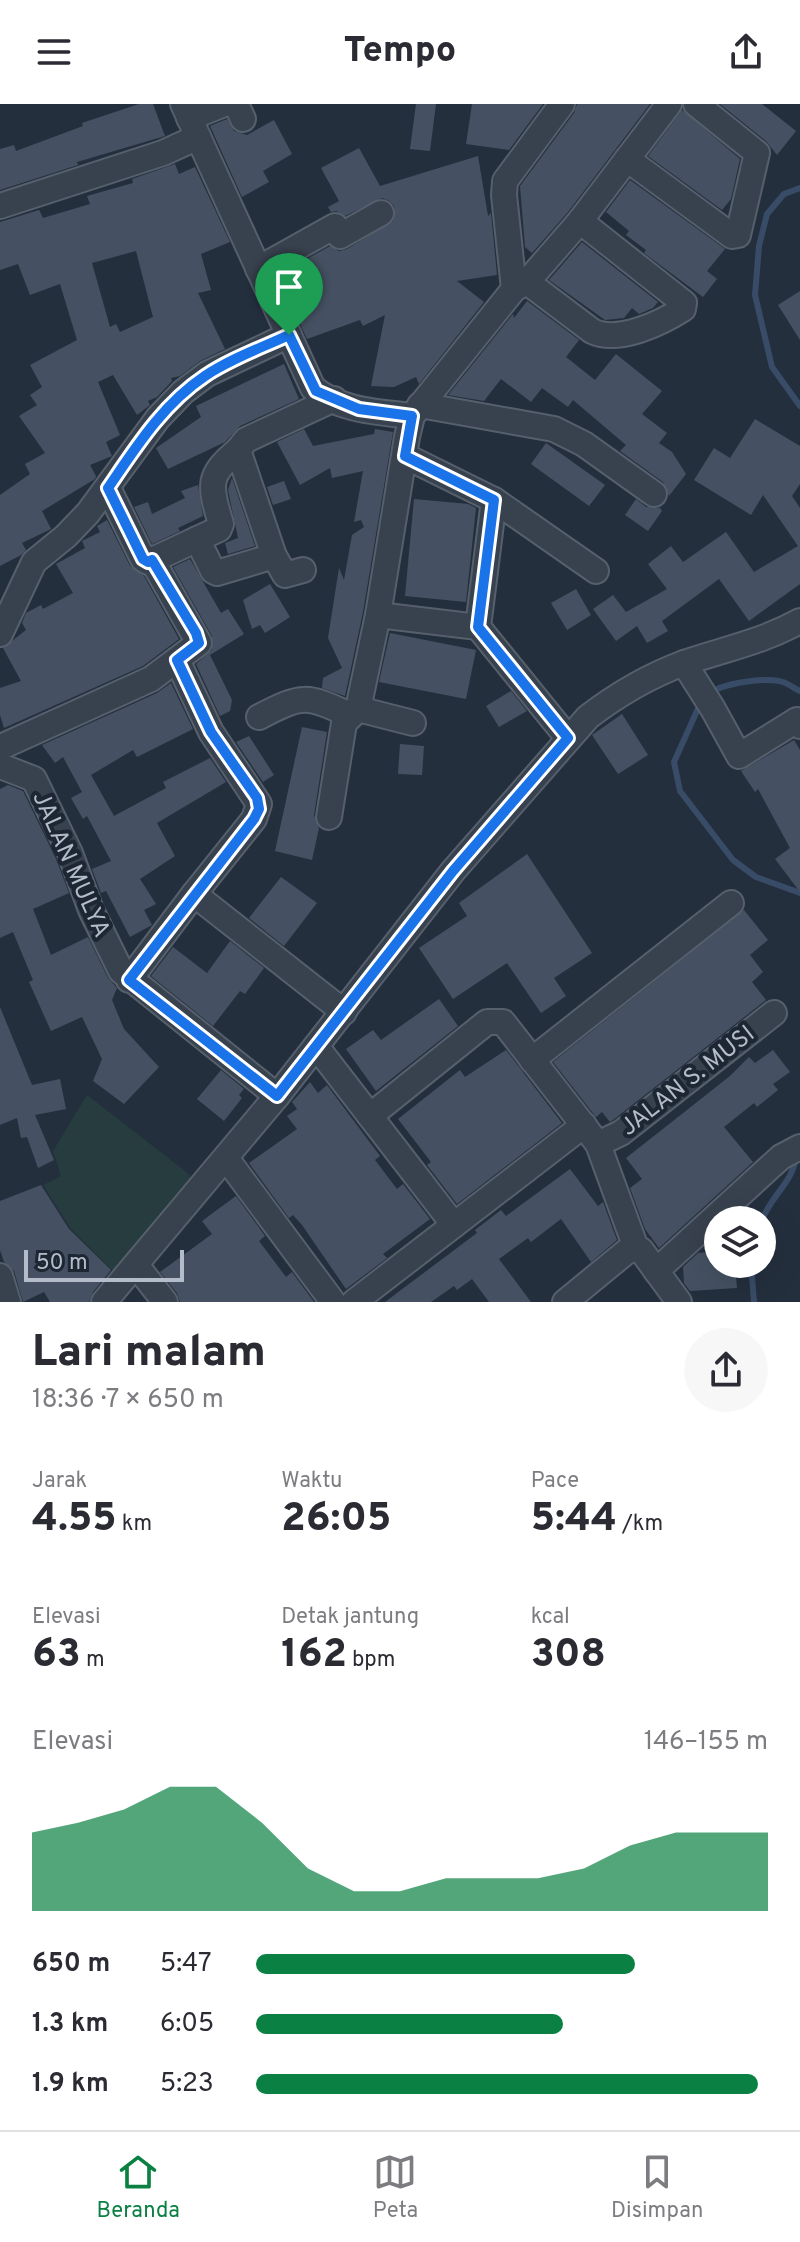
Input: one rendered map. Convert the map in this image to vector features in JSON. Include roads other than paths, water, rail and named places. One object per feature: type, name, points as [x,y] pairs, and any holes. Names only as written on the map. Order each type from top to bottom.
[{"type":"street","points":[[562,104],[505,181],[504,195],[520,285],[602,335],[640,329],[683,309],[684,303],[580,221]]},
{"type":"street","points":[[329,817],[344,723],[354,712],[378,615],[405,456],[416,410],[520,285],[580,221],[669,104]]},
{"type":"street","points":[[627,159],[732,236],[738,235],[757,153],[696,104]]},
{"type":"street","points":[[0,206],[163,153],[190,119],[234,109]]},
{"type":"street","points":[[190,119],[313,388],[359,409],[416,410],[554,429],[584,444],[654,494]]},
{"type":"street","points":[[258,269],[335,226],[340,236],[381,213]]},
{"type":"street","points":[[0,634],[34,562],[66,536],[108,488],[158,418],[183,392],[207,374],[289,335]]},
{"type":"street","points":[[108,488],[143,559],[148,562],[219,529],[221,524],[211,490],[212,479],[220,465],[246,440],[334,399]]},
{"type":"street","points":[[238,450],[274,556],[285,575],[303,570]]},
{"type":"street","points":[[405,456],[494,500],[596,571]]},
{"type":"street","points":[[478,627],[494,500]]},
{"type":"street","points":[[197,539],[213,571],[217,573],[274,556]]},
{"type":"street","points":[[1,757],[151,679],[199,643],[152,560]]},
{"type":"street","points":[[378,615],[478,627],[568,738]]},
{"type":"street","points":[[104,1302],[277,1096],[453,871],[568,738],[611,699],[630,687],[684,663],[766,639],[800,621]]},
{"type":"street","points":[[129,980],[258,814],[259,804],[211,732],[177,660]]},
{"type":"street","points":[[684,663],[739,756],[797,720],[800,726]]},
{"type":"street","points":[[259,717],[285,703],[305,698],[354,712],[413,723]]},
{"type":"street","name":"JALAN MULYA","points":[[1,757],[34,779],[121,971],[277,1096]]},
{"type":"street","points":[[194,894],[344,1012]]},
{"type":"street","points":[[532,1060],[731,903]]},
{"type":"street","name":"JALAN S. MUSI","points":[[354,1302],[454,1225],[591,1134],[621,1133],[774,1013]]},
{"type":"street","points":[[370,1116],[489,1021],[498,1020],[507,1025],[591,1134],[636,1248],[641,1250],[679,1302]]},
{"type":"street","points":[[316,1046],[454,1225]]},
{"type":"street","points":[[656,1271],[790,1152]]},
{"type":"street","points":[[226,1158],[333,1302]]},
{"type":"street","points":[[565,1302],[626,1252],[636,1248]]},
{"type":"street","points":[[136,1265],[165,1302]]},
{"type":"street","points":[[0,1276],[8,1302]]},
{"type":"waterway","points":[[800,188],[784,194],[767,214],[759,246],[755,295],[772,367],[800,406]]},
{"type":"waterway","points":[[709,694],[733,684],[766,680],[783,682],[800,691]]},
{"type":"waterway","points":[[701,702],[674,762],[680,791],[733,860],[756,877],[800,893]]},
{"type":"waterway","points":[[770,1206],[790,1175],[796,1158]]},
{"type":"waterway","points":[[752,1278],[754,1302]]}]
